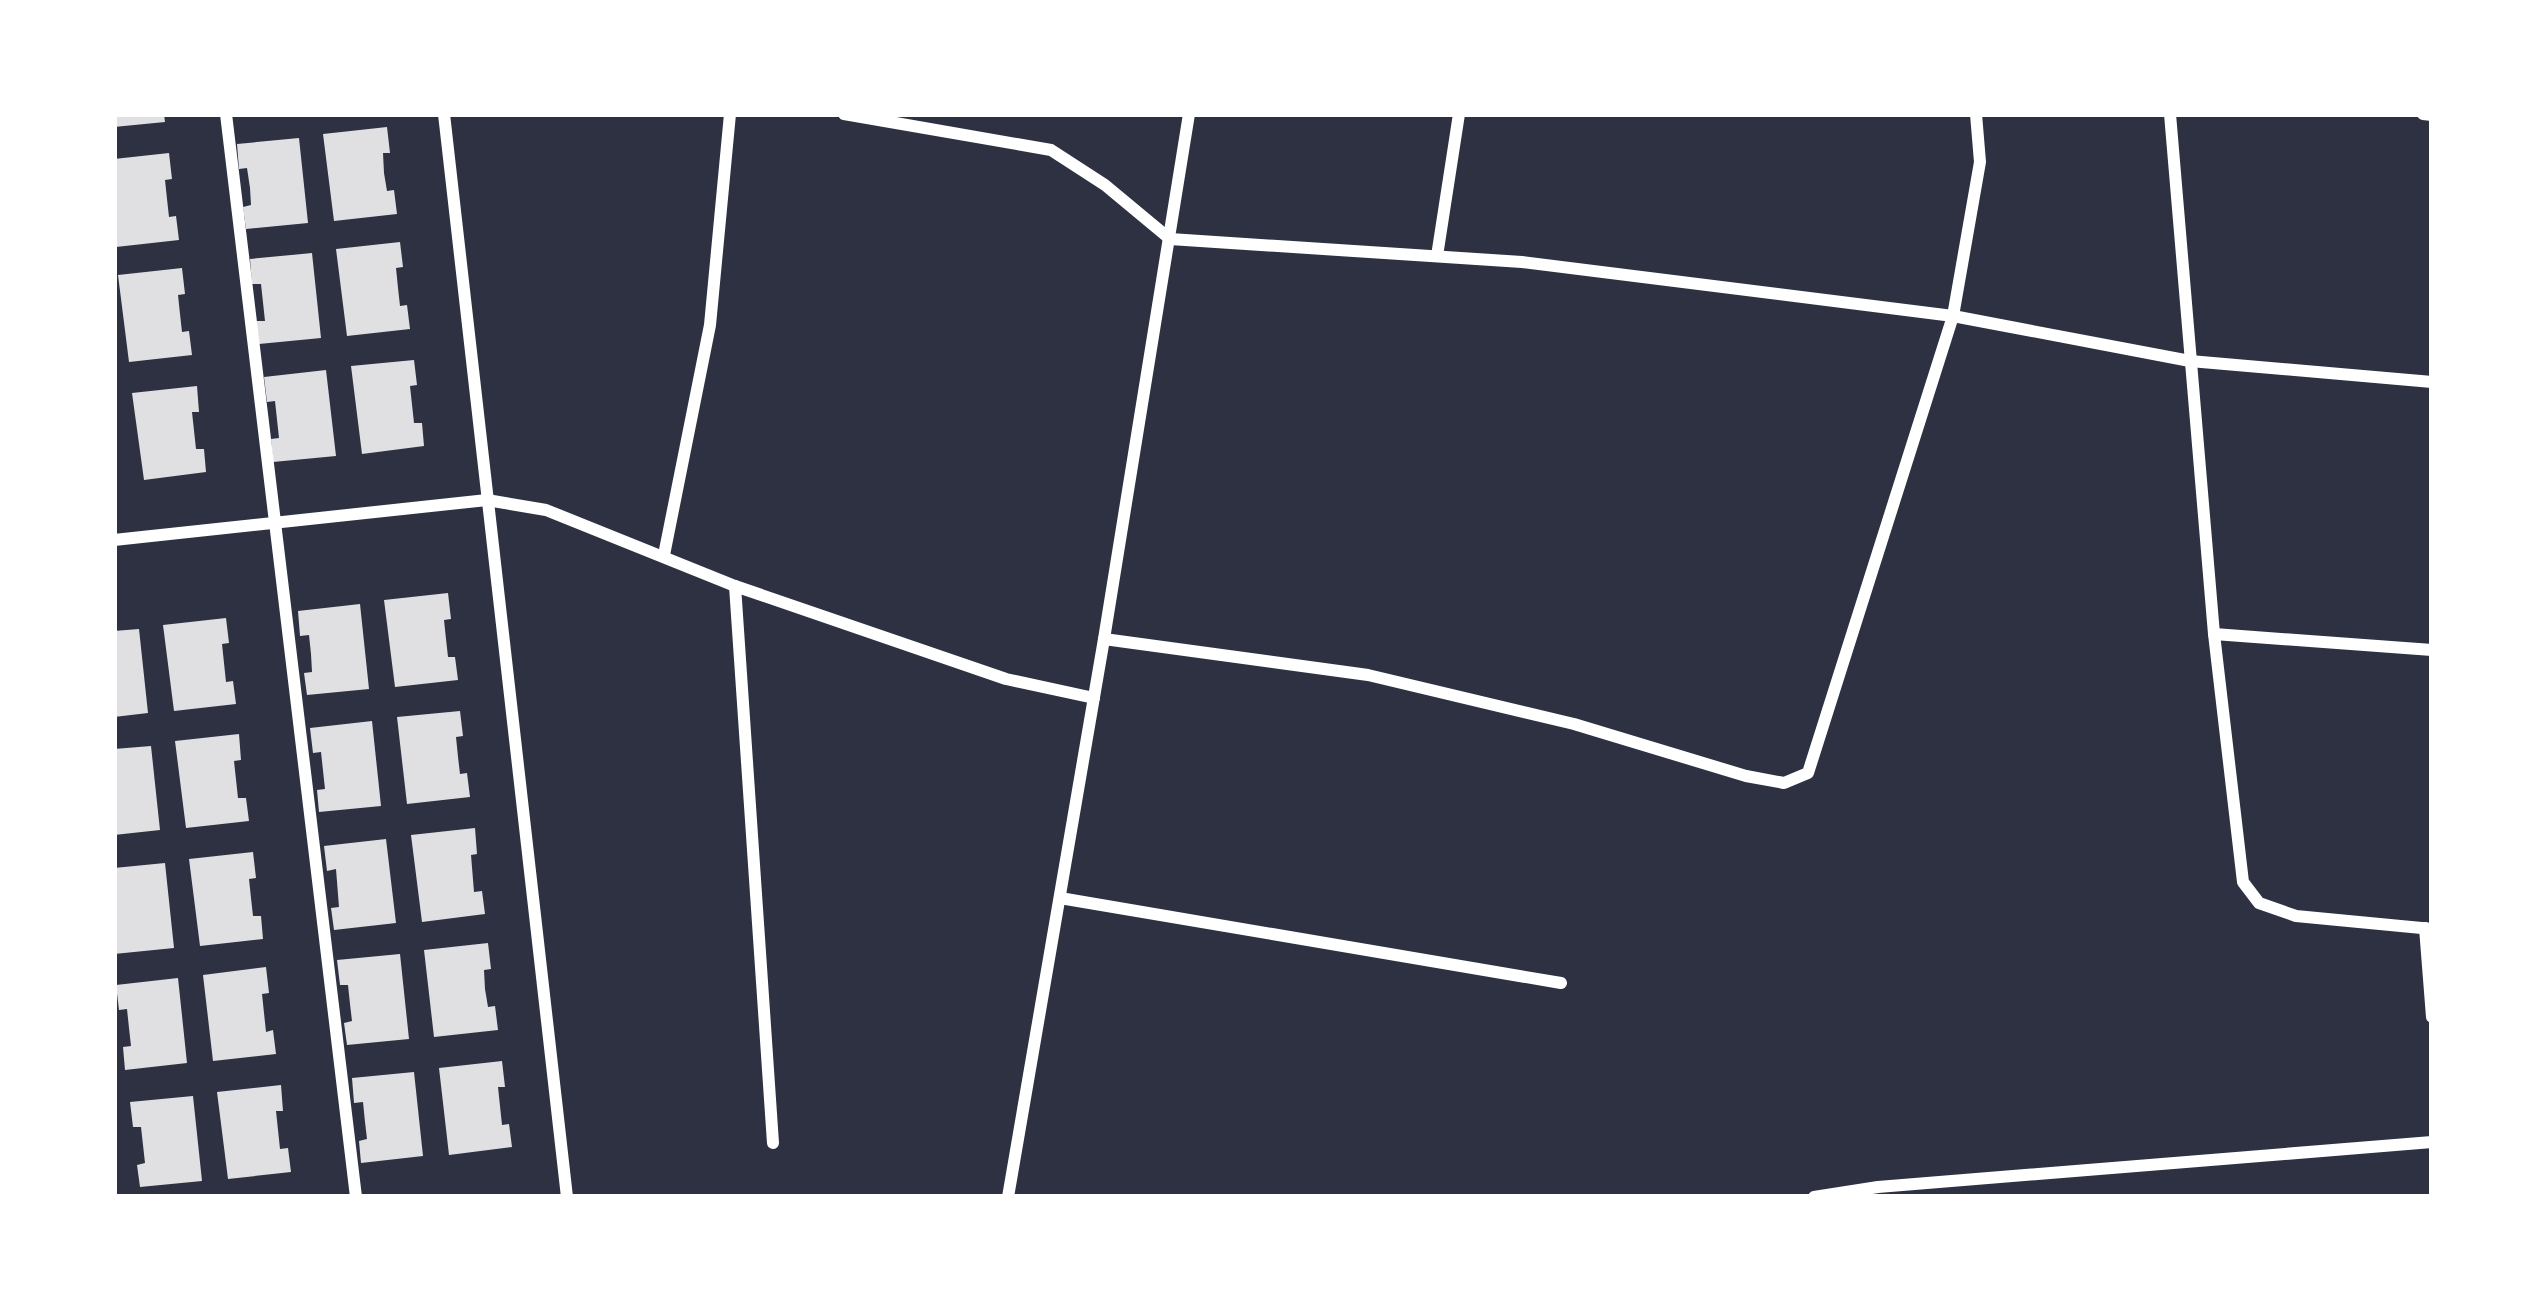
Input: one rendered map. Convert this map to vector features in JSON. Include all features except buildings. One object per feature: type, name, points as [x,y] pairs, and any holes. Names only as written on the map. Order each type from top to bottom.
[{"type":"street","points":[[226,114],[356,1197]]},
{"type":"street","points":[[444,114],[567,1197]]},
{"type":"street","points":[[664,555],[710,325],[730,114]]},
{"type":"street","points":[[844,114],[1051,150],[1105,185],[1171,239],[1522,262],[1953,316],[2191,361],[2432,382]]},
{"type":"street","points":[[1008,1197],[1105,639],[1189,114]]},
{"type":"street","points":[[1437,256],[1459,114]]},
{"type":"street","points":[[1105,639],[1368,675],[1574,724],[1747,776],[1784,783],[1808,773],[1953,316],[1980,163],[1976,114]]},
{"type":"street","points":[[2170,114],[2214,634],[2243,882],[2259,903],[2296,916],[2428,929],[2432,1017]]},
{"type":"street","points":[[2423,114],[2432,115]]},
{"type":"street","points":[[114,540],[487,500],[546,510],[735,586],[1006,679],[1094,698]]},
{"type":"street","points":[[735,586],[773,1143]]},
{"type":"street","points":[[2214,634],[2432,650]]},
{"type":"street","points":[[1060,898],[1561,983]]},
{"type":"street","points":[[1814,1197],[1878,1186],[2432,1142]]}]
